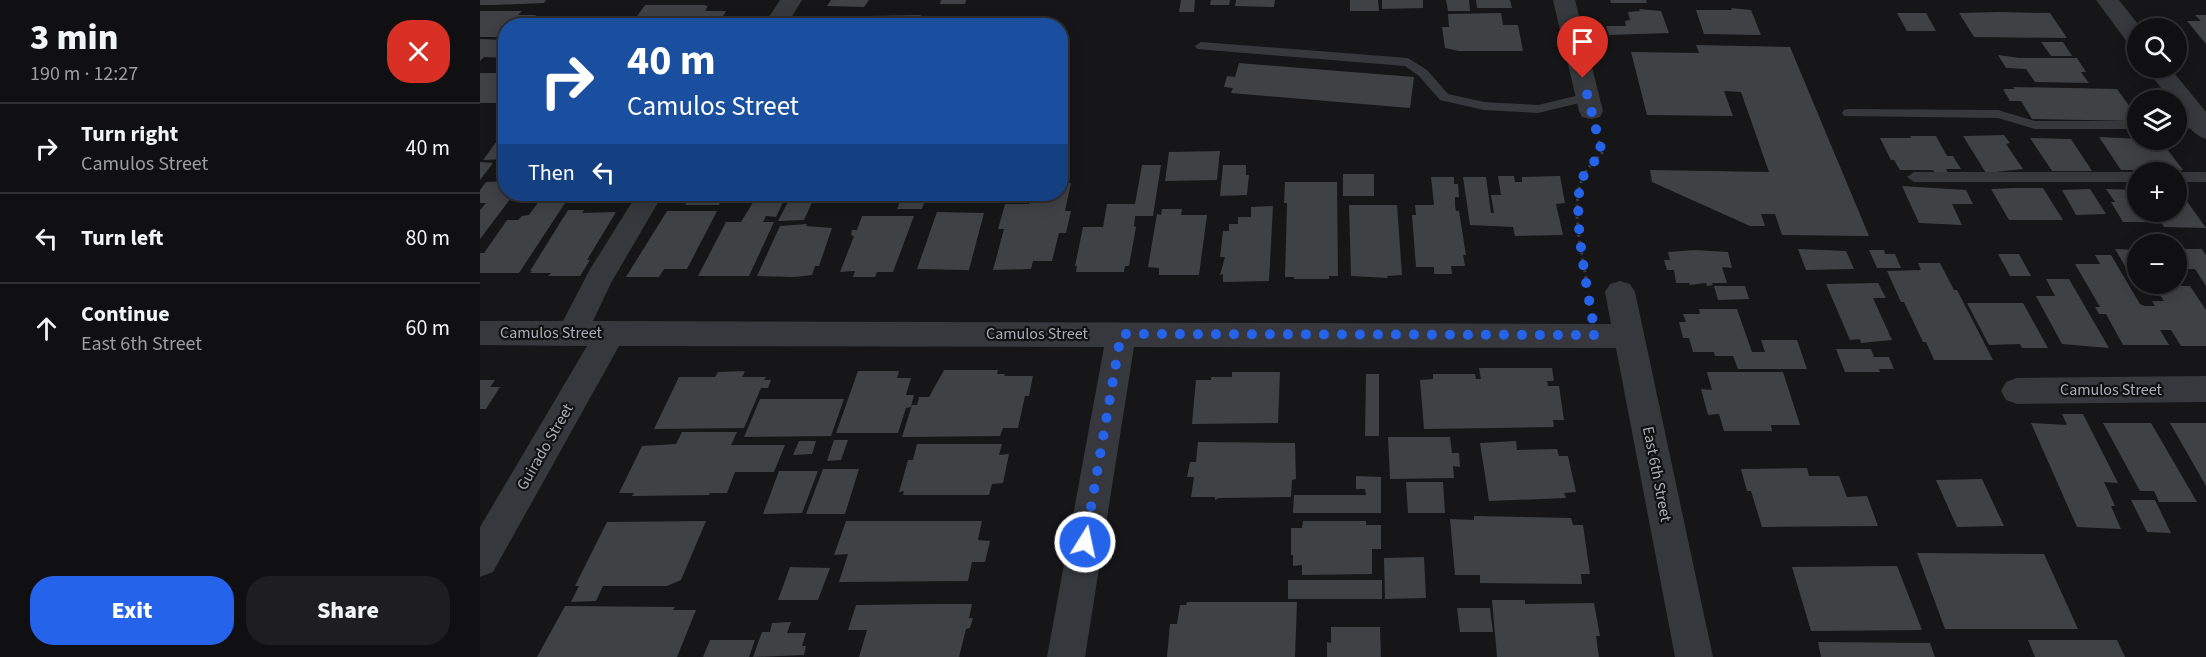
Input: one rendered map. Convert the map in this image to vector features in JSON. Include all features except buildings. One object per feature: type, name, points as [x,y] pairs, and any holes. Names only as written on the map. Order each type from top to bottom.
[{"type":"street","points":[[779,18],[791,0]]},
{"type":"street","points":[[1564,0],[1590,104]]},
{"type":"street","points":[[2107,0],[2127,26]]},
{"type":"street","points":[[2166,78],[2204,128]]},
{"type":"street","points":[[572,333],[599,279],[646,201]]},
{"type":"street","name":"East 6th Street","points":[[1620,292],[1694,657]]},
{"type":"street","name":"Camulos Street","points":[[480,333],[1629,336]]},
{"type":"street","name":"Guirado Street","points":[[480,560],[610,334]]},
{"type":"street","points":[[1066,657],[1121,334]]},
{"type":"street","name":"Camulos Street","points":[[2017,391],[2206,389]]},
{"type":"lane","points":[[1202,46],[1408,62],[1423,73],[1444,97],[1484,106],[1538,109],[1590,104]]},
{"type":"lane","points":[[1848,113],[1998,114],[2035,125],[2127,125]]},
{"type":"lane","points":[[2187,126],[2204,128]]},
{"type":"lane","points":[[1914,177],[2127,177]]},
{"type":"lane","points":[[2187,177],[2206,177]]},
{"type":"path","points":[[1590,104],[1602,153],[1584,175],[1579,195],[1581,240],[1595,335]]},
{"type":"route","points":[[1085,542],[1121,334],[1595,335],[1581,240],[1579,195],[1584,175],[1602,153],[1583,78]]}]
